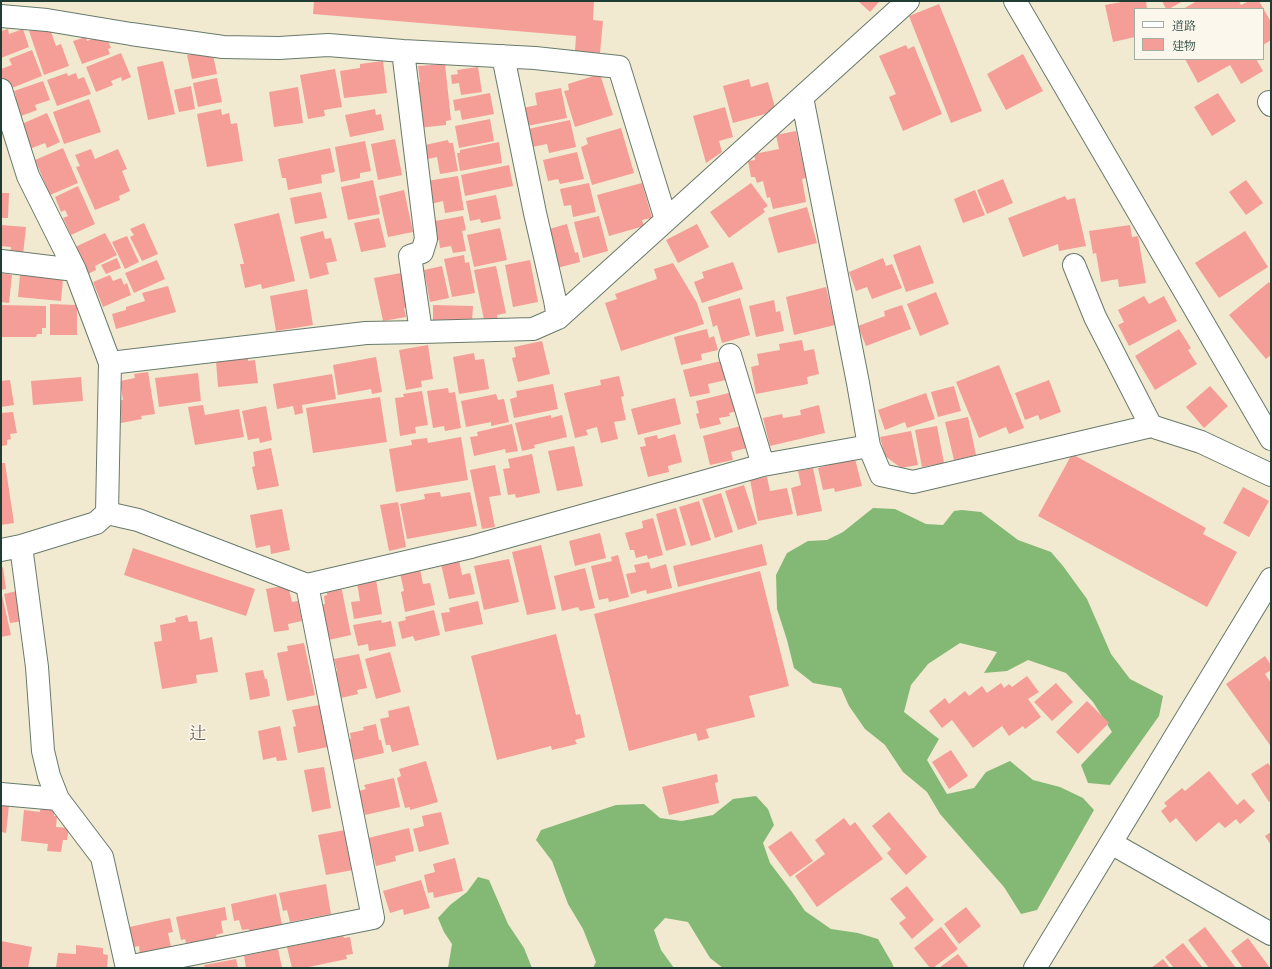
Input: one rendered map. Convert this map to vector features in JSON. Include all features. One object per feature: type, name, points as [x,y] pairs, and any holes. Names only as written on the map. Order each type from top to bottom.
[{"type":"street","points":[[110,363],[366,332],[533,329],[558,318],[908,1]]},
{"type":"street","points":[[1015,1],[1271,439]]},
{"type":"street","points":[[1,16],[47,20],[222,47],[279,48],[328,45],[403,51],[535,58],[619,67],[666,220]]},
{"type":"street","points":[[403,51],[426,239],[422,252],[410,256],[421,332]]},
{"type":"street","points":[[503,56],[558,318]]},
{"type":"street","points":[[1,90],[28,176],[75,270],[110,363],[107,513],[96,523],[11,548],[38,667],[43,751],[48,776],[58,799],[102,856],[127,968],[373,918],[307,585]]},
{"type":"street","points":[[802,97],[869,446],[881,475],[913,482],[1151,426],[1202,442],[1271,475]]},
{"type":"street","points":[[1,260],[75,270]]},
{"type":"street","points":[[1074,265],[1095,317],[1151,426]]},
{"type":"street","points":[[730,355],[763,465]]},
{"type":"street","points":[[107,513],[138,520],[307,585],[471,547],[763,465],[869,446]]},
{"type":"street","points":[[1036,968],[1271,578]]},
{"type":"street","points":[[1,794],[58,799]]},
{"type":"street","points":[[1111,843],[1271,934]]},
{"type":"green space","points":[[873,508],[895,509],[926,524],[943,525],[954,511],[962,510],[981,512],[1018,540],[1051,552],[1087,599],[1111,654],[1130,679],[1163,696],[1159,716],[1110,785],[1088,783],[1081,765],[1112,732],[1093,702],[1066,673],[1028,660],[1007,671],[984,673],[997,652],[960,643],[928,664],[911,685],[904,712],[939,739],[927,760],[947,794],[974,788],[986,772],[1010,761],[1033,780],[1060,787],[1083,798],[1094,810],[1037,910],[1021,914],[1004,887],[940,814],[927,792],[903,772],[885,745],[865,729],[849,706],[841,688],[813,683],[794,668],[777,609],[776,575],[787,553],[808,541],[827,540],[843,532]]},
{"type":"green space","points":[[756,796],[768,809],[774,825],[763,843],[770,863],[805,911],[831,929],[858,933],[878,939],[894,968],[723,968],[710,958],[688,922],[665,918],[654,930],[661,950],[674,968],[593,968],[596,962],[583,929],[568,904],[552,861],[536,840],[541,830],[616,805],[644,804],[660,818],[682,821],[713,815],[733,799]]},
{"type":"green space","points":[[478,877],[489,880],[508,924],[524,948],[532,968],[448,968],[452,944],[444,932],[438,918],[450,905],[467,892]]},
{"type":"building","points":[[314,1],[594,1],[593,20],[603,21],[600,53],[575,51],[576,36],[313,14]]},
{"type":"building","points":[[858,1],[880,1],[870,12]]},
{"type":"building","points":[[1127,1],[1146,1],[1147,8],[1134,8],[1134,37],[1113,42],[1105,5]]},
{"type":"building","points":[[1162,1],[1183,1],[1171,8],[1166,8]]},
{"type":"building","points":[[1197,1],[1239,1],[1241,5],[1249,1],[1259,1],[1263,8],[1185,8]]},
{"type":"building","points":[[939,4],[982,111],[951,123],[909,16]]},
{"type":"building","points":[[1264,10],[1271,22],[1271,40],[1264,44]]},
{"type":"building","points":[[41,27],[43,31],[50,29],[56,46],[61,44],[69,66],[44,75],[29,31]]},
{"type":"building","points":[[8,29],[9,34],[23,29],[29,47],[1,58],[1,31]]},
{"type":"building","points":[[105,34],[111,48],[108,49],[110,54],[82,64],[73,41],[86,37],[87,41]]},
{"type":"building","points":[[906,45],[908,49],[914,46],[942,114],[903,131],[889,97],[896,94],[879,56]]},
{"type":"building","points":[[32,50],[42,76],[7,90],[1,75],[1,69],[12,65],[9,59]]},
{"type":"building","points":[[212,50],[217,74],[192,79],[187,55]]},
{"type":"building","points":[[121,53],[131,77],[122,81],[121,77],[111,81],[113,85],[96,92],[86,67]]},
{"type":"building","points":[[1023,54],[1043,91],[1006,110],[987,74]]},
{"type":"building","points":[[1186,60],[1257,60],[1263,71],[1241,84],[1230,65],[1198,83]]},
{"type":"building","points":[[163,61],[175,114],[148,120],[137,67]]},
{"type":"building","points":[[383,61],[387,93],[344,98],[340,71],[360,68],[360,64]]},
{"type":"building","points":[[445,64],[451,120],[446,121],[446,125],[418,128],[413,83],[420,82],[418,66]]},
{"type":"building","points":[[478,67],[482,92],[461,95],[459,83],[452,84],[451,75],[458,74],[457,70]]},
{"type":"building","points":[[335,69],[342,107],[324,110],[325,116],[308,119],[300,75]]},
{"type":"building","points":[[67,73],[68,76],[76,73],[78,79],[84,77],[91,94],[57,106],[47,80]]},
{"type":"building","points":[[600,74],[613,115],[575,127],[564,91],[569,90],[568,84]]},
{"type":"building","points":[[217,78],[222,102],[198,107],[193,83]]},
{"type":"building","points":[[749,79],[751,87],[768,82],[776,111],[733,123],[723,86]]},
{"type":"building","points":[[43,81],[50,100],[35,105],[37,110],[16,118],[9,99],[16,96],[14,91]]},
{"type":"building","points":[[191,86],[195,109],[179,112],[174,90]]},
{"type":"building","points":[[298,87],[303,123],[274,127],[269,92]]},
{"type":"building","points":[[561,88],[567,118],[527,126],[523,108],[537,105],[535,93]]},
{"type":"building","points":[[490,93],[494,114],[462,120],[460,110],[455,111],[453,100]]},
{"type":"building","points":[[1218,93],[1236,121],[1212,136],[1194,107]]},
{"type":"building","points":[[89,99],[101,132],[64,144],[53,112]]},
{"type":"building","points":[[725,107],[733,137],[719,141],[722,152],[706,163],[693,116]]},
{"type":"building","points":[[221,109],[222,115],[229,113],[231,124],[237,123],[243,161],[207,167],[197,114]]},
{"type":"building","points":[[375,109],[376,115],[381,114],[384,130],[350,137],[345,115]]},
{"type":"building","points":[[47,113],[60,142],[47,148],[45,143],[27,150],[17,126]]},
{"type":"building","points":[[490,119],[494,141],[459,148],[455,126]]},
{"type":"building","points":[[570,120],[576,147],[549,153],[547,144],[532,147],[528,129]]},
{"type":"building","points":[[621,128],[634,173],[592,185],[581,147],[588,144],[586,138]]},
{"type":"building","points":[[796,131],[806,178],[802,179],[806,202],[773,209],[770,197],[767,198],[763,181],[757,183],[755,177],[751,177],[748,161],[755,160],[754,154],[779,149],[776,135]]},
{"type":"building","points":[[395,139],[402,175],[378,180],[371,144]]},
{"type":"building","points":[[448,140],[449,143],[453,143],[458,171],[440,174],[437,157],[428,159],[425,145]]},
{"type":"building","points":[[365,141],[371,171],[360,173],[360,178],[341,182],[335,147]]},
{"type":"building","points":[[499,142],[502,163],[460,171],[457,153],[460,153],[460,150]]},
{"type":"building","points":[[63,148],[78,183],[50,195],[35,160]]},
{"type":"building","points":[[330,148],[335,172],[321,175],[322,183],[288,190],[286,178],[282,178],[278,159]]},
{"type":"building","points":[[91,149],[95,159],[118,149],[127,169],[122,171],[130,191],[119,196],[120,200],[95,210],[76,167],[80,166],[75,155]]},
{"type":"building","points":[[577,152],[584,179],[560,184],[558,179],[548,181],[543,160]]},
{"type":"building","points":[[509,165],[513,186],[465,196],[461,175]]},
{"type":"building","points":[[458,176],[464,210],[445,213],[443,201],[431,204],[427,181]]},
{"type":"building","points":[[1003,179],[1013,203],[987,214],[977,190]]},
{"type":"building","points":[[373,180],[380,214],[348,220],[341,187]]},
{"type":"building","points":[[1246,180],[1263,203],[1246,215],[1229,192]]},
{"type":"building","points":[[589,183],[596,212],[573,217],[571,205],[564,206],[560,189]]},
{"type":"building","points":[[642,183],[652,218],[642,220],[644,226],[609,236],[597,195]]},
{"type":"building","points":[[751,183],[768,206],[763,209],[765,212],[729,238],[710,212]]},
{"type":"building","points":[[78,186],[95,224],[71,235],[63,218],[68,216],[65,210],[61,212],[55,197]]},
{"type":"building","points":[[404,190],[413,232],[388,237],[379,196]]},
{"type":"building","points":[[975,190],[985,215],[963,223],[954,199]]},
{"type":"building","points":[[321,192],[327,218],[295,224],[290,198]]},
{"type":"building","points":[[1,193],[9,193],[8,218],[1,218]]},
{"type":"building","points":[[496,195],[501,219],[481,223],[480,219],[470,221],[466,201]]},
{"type":"building","points":[[1065,196],[1067,200],[1075,198],[1086,246],[1059,251],[1058,244],[1023,257],[1008,218]]},
{"type":"building","points":[[807,207],[817,243],[778,253],[768,218]]},
{"type":"building","points":[[279,213],[295,281],[262,289],[261,284],[245,288],[240,264],[244,264],[234,224]]},
{"type":"building","points":[[463,216],[466,230],[462,231],[466,251],[453,253],[451,246],[440,248],[439,240],[435,241],[435,221]]},
{"type":"building","points":[[599,216],[608,251],[583,258],[574,222]]},
{"type":"building","points":[[379,218],[386,247],[361,252],[354,223]]},
{"type":"building","points":[[144,223],[158,254],[142,261],[130,237],[134,235],[130,229]]},
{"type":"building","points":[[567,224],[575,253],[578,252],[580,262],[557,268],[549,229]]},
{"type":"building","points":[[697,224],[709,247],[678,263],[666,240]]},
{"type":"building","points":[[1,225],[26,227],[23,255],[10,253],[11,247],[1,246]]},
{"type":"building","points":[[1130,225],[1132,237],[1138,236],[1146,283],[1119,287],[1118,279],[1101,282],[1096,253],[1093,254],[1089,231]]},
{"type":"building","points":[[500,228],[507,260],[474,267],[467,235]]},
{"type":"building","points":[[323,231],[325,239],[331,238],[337,261],[326,263],[329,274],[310,279],[300,237]]},
{"type":"building","points":[[1245,231],[1268,267],[1219,298],[1195,263]]},
{"type":"building","points":[[105,233],[117,255],[95,266],[96,270],[86,275],[73,248]]},
{"type":"building","points":[[127,236],[139,262],[125,269],[112,242]]},
{"type":"building","points":[[920,245],[934,283],[906,292],[893,255]]},
{"type":"building","points":[[464,255],[465,263],[469,262],[475,293],[452,297],[444,259]]},
{"type":"building","points":[[117,258],[121,268],[106,274],[101,265]]},
{"type":"building","points":[[883,258],[886,266],[892,264],[902,288],[872,299],[867,287],[856,291],[849,272]]},
{"type":"building","points":[[157,260],[165,279],[134,293],[125,273]]},
{"type":"building","points":[[530,260],[538,302],[513,307],[505,265]]},
{"type":"building","points":[[733,262],[743,289],[702,303],[694,282],[704,278],[702,272]]},
{"type":"building","points":[[673,263],[697,303],[704,324],[621,351],[605,303],[617,299],[615,294],[657,279],[654,269]]},
{"type":"building","points":[[442,266],[449,298],[430,302],[424,270]]},
{"type":"building","points":[[496,266],[506,313],[497,315],[498,322],[485,325],[474,270]]},
{"type":"building","points":[[1,273],[12,275],[9,303],[1,302]]},
{"type":"building","points":[[401,273],[408,307],[404,308],[406,317],[383,321],[374,278]]},
{"type":"building","points":[[20,275],[63,279],[61,301],[18,297]]},
{"type":"building","points":[[110,275],[113,281],[121,278],[124,285],[127,283],[131,295],[103,307],[93,282]]},
{"type":"building","points":[[1269,282],[1271,285],[1271,355],[1266,359],[1229,315]]},
{"type":"building","points":[[168,286],[176,312],[116,329],[112,314],[126,310],[126,307],[145,301],[142,293]]},
{"type":"building","points":[[826,287],[835,325],[794,335],[786,297]]},
{"type":"building","points":[[307,289],[313,325],[276,331],[270,296]]},
{"type":"building","points":[[936,292],[949,324],[920,336],[907,304]]},
{"type":"building","points":[[1144,296],[1149,304],[1164,296],[1177,321],[1129,346],[1118,325],[1124,322],[1118,310]]},
{"type":"building","points":[[740,298],[750,335],[722,343],[717,325],[713,327],[708,307]]},
{"type":"building","points":[[774,300],[776,312],[780,311],[784,331],[756,337],[749,306]]},
{"type":"building","points":[[50,304],[77,305],[77,335],[50,335]]},
{"type":"building","points":[[1,305],[46,306],[46,328],[42,328],[42,334],[37,334],[36,337],[1,337]]},
{"type":"building","points":[[433,305],[473,306],[472,322],[433,321]]},
{"type":"building","points":[[902,305],[911,329],[866,346],[858,326],[885,316],[884,311]]},
{"type":"building","points":[[707,329],[709,338],[714,336],[718,350],[701,354],[702,360],[681,365],[674,337]]},
{"type":"building","points":[[1179,329],[1191,348],[1188,350],[1197,364],[1155,390],[1135,356]]},
{"type":"building","points":[[802,340],[804,351],[814,349],[819,374],[807,377],[808,384],[756,394],[751,367],[759,365],[757,354],[780,350],[779,344]]},
{"type":"building","points":[[542,341],[550,374],[518,382],[512,358],[516,357],[514,347]]},
{"type":"building","points":[[428,345],[433,379],[421,381],[422,387],[406,390],[399,350]]},
{"type":"building","points":[[474,353],[475,360],[484,359],[489,389],[459,394],[453,357]]},
{"type":"building","points":[[248,357],[248,361],[255,360],[258,383],[218,387],[216,361]]},
{"type":"building","points":[[376,357],[382,392],[372,394],[371,389],[338,395],[333,365]]},
{"type":"building","points":[[721,361],[726,380],[708,384],[710,393],[690,397],[683,370]]},
{"type":"building","points":[[999,365],[1024,428],[1009,434],[1006,427],[979,438],[956,382]]},
{"type":"building","points":[[148,372],[155,414],[141,416],[142,419],[121,423],[117,400],[123,400],[120,381],[135,378],[134,374]]},
{"type":"building","points":[[198,373],[201,401],[159,407],[155,378]]},
{"type":"building","points":[[332,374],[336,399],[302,405],[303,413],[295,415],[293,406],[277,409],[273,384]]},
{"type":"building","points":[[619,376],[624,396],[621,397],[626,420],[614,422],[618,439],[601,443],[597,427],[586,430],[588,435],[575,438],[564,393],[601,385],[600,380]]},
{"type":"building","points":[[81,377],[83,401],[33,405],[31,381]]},
{"type":"building","points":[[10,380],[14,405],[1,407],[1,381]]},
{"type":"building","points":[[1049,380],[1061,412],[1040,420],[1038,415],[1025,420],[1015,393]]},
{"type":"building","points":[[553,384],[558,409],[514,418],[510,399],[517,397],[516,391]]},
{"type":"building","points":[[954,386],[961,411],[938,417],[931,392]]},
{"type":"building","points":[[1210,386],[1228,406],[1204,428],[1186,407]]},
{"type":"building","points":[[448,388],[449,393],[455,392],[461,428],[445,431],[444,426],[433,428],[427,391]]},
{"type":"building","points":[[422,391],[428,425],[415,427],[416,433],[400,436],[395,398],[404,397],[403,394]]},
{"type":"building","points":[[733,392],[738,411],[729,413],[730,416],[719,418],[721,424],[700,429],[696,414],[699,413],[696,401]]},
{"type":"building","points":[[926,393],[935,419],[907,428],[905,422],[885,430],[878,410]]},
{"type":"building","points":[[496,394],[498,400],[504,399],[509,422],[491,426],[491,422],[466,427],[461,401]]},
{"type":"building","points":[[380,397],[387,442],[313,453],[306,408]]},
{"type":"building","points":[[675,398],[681,424],[638,435],[631,409]]},
{"type":"building","points":[[203,405],[205,415],[239,409],[244,437],[195,445],[188,407]]},
{"type":"building","points":[[819,405],[825,433],[770,446],[763,418],[782,414],[783,418],[801,415],[800,410]]},
{"type":"building","points":[[266,406],[272,440],[260,443],[259,438],[248,440],[242,411]]},
{"type":"building","points":[[13,412],[17,433],[10,434],[11,439],[7,440],[7,445],[1,446],[1,413]]},
{"type":"building","points":[[551,415],[551,418],[562,415],[567,437],[534,445],[535,448],[522,451],[515,423]]},
{"type":"building","points":[[968,417],[976,455],[954,460],[945,422]]},
{"type":"building","points":[[512,424],[518,451],[506,453],[505,449],[474,456],[470,437],[478,436],[477,432]]},
{"type":"building","points":[[741,426],[747,448],[731,452],[733,460],[710,465],[703,436]]},
{"type":"building","points":[[937,426],[944,463],[922,467],[915,430]]},
{"type":"building","points":[[911,431],[918,465],[901,468],[885,456],[880,437]]},
{"type":"building","points":[[675,434],[682,462],[668,466],[669,472],[648,477],[640,447],[646,446],[644,438],[657,435],[658,439]]},
{"type":"building","points":[[461,437],[468,480],[396,492],[389,449],[412,445],[411,440],[427,438],[428,443]]},
{"type":"building","points":[[574,446],[583,486],[557,491],[548,451]]},
{"type":"building","points":[[271,448],[279,486],[257,490],[252,467],[255,466],[253,452]]},
{"type":"building","points":[[532,454],[540,493],[516,498],[515,494],[508,495],[503,469],[510,468],[508,459]]},
{"type":"building","points":[[1072,454],[1206,528],[1203,534],[1237,552],[1207,607],[1038,516]]},
{"type":"building","points":[[842,457],[843,462],[855,459],[862,486],[835,492],[834,488],[823,490],[818,468],[829,465],[828,460]]},
{"type":"building","points":[[1,463],[5,463],[14,523],[1,525]]},
{"type":"building","points":[[495,465],[501,495],[489,497],[495,527],[482,529],[470,470]]},
{"type":"building","points":[[813,468],[822,511],[797,516],[791,488],[801,485],[798,471]]},
{"type":"building","points":[[767,477],[770,491],[787,488],[793,514],[758,521],[750,480]]},
{"type":"building","points":[[744,485],[757,524],[738,530],[725,491]]},
{"type":"building","points":[[1243,487],[1269,501],[1249,537],[1223,523]]},
{"type":"building","points":[[440,492],[441,497],[470,492],[477,526],[407,539],[400,504],[425,499],[424,494]]},
{"type":"building","points":[[721,493],[733,532],[715,538],[702,499]]},
{"type":"building","points":[[699,501],[711,540],[691,546],[679,507]]},
{"type":"building","points":[[398,502],[406,547],[389,551],[380,505]]},
{"type":"building","points":[[676,508],[686,545],[666,551],[656,514]]},
{"type":"building","points":[[282,509],[290,550],[271,554],[270,545],[256,548],[250,515]]},
{"type":"building","points":[[653,518],[663,555],[648,559],[647,555],[636,558],[634,550],[630,550],[625,533],[643,528],[642,521]]},
{"type":"building","points":[[600,533],[606,558],[575,566],[569,541]]},
{"type":"building","points":[[762,544],[767,565],[678,587],[673,566]]},
{"type":"building","points":[[541,545],[556,609],[527,615],[512,552]]},
{"type":"building","points":[[133,548],[255,589],[246,616],[124,575]]},
{"type":"building","points":[[618,555],[629,597],[609,602],[608,598],[599,600],[591,566],[612,561],[611,557]]},
{"type":"building","points":[[509,559],[519,602],[484,610],[474,566]]},
{"type":"building","points":[[459,560],[462,575],[470,573],[475,594],[449,599],[441,564]]},
{"type":"building","points":[[649,562],[651,569],[666,564],[672,588],[647,594],[646,590],[631,594],[626,574],[636,572],[634,565]]},
{"type":"building","points":[[3,567],[6,589],[1,590],[1,568]]},
{"type":"building","points":[[585,568],[595,608],[580,611],[578,607],[562,611],[554,576]]},
{"type":"building","points":[[420,569],[423,584],[430,583],[435,605],[405,612],[401,592],[404,591],[400,573]]},
{"type":"building","points":[[760,571],[789,686],[749,696],[755,717],[706,729],[709,738],[698,741],[696,733],[629,751],[594,614]]},
{"type":"building","points":[[376,580],[382,614],[354,619],[351,602],[360,601],[357,583]]},
{"type":"building","points":[[288,585],[292,602],[298,601],[302,621],[288,624],[289,630],[274,632],[266,589]]},
{"type":"building","points":[[341,586],[351,635],[324,641],[320,605],[325,604],[324,596],[327,595],[327,592],[334,591],[334,587]]},
{"type":"building","points":[[1,591],[11,635],[1,637]]},
{"type":"building","points":[[17,591],[23,621],[10,623],[4,594]]},
{"type":"building","points":[[478,601],[483,624],[445,632],[441,613],[450,612],[449,608]]},
{"type":"building","points":[[434,610],[440,635],[415,641],[413,636],[402,639],[398,622],[406,620],[405,617]]},
{"type":"building","points":[[187,615],[189,622],[197,621],[200,640],[212,637],[218,672],[196,675],[197,683],[162,689],[154,642],[162,641],[160,625],[176,622],[175,618]]},
{"type":"building","points":[[381,620],[382,623],[391,621],[396,646],[369,651],[368,644],[358,646],[353,625]]},
{"type":"building","points":[[556,634],[576,715],[580,714],[585,737],[575,740],[577,744],[552,750],[551,746],[497,760],[471,656]]},
{"type":"building","points":[[304,643],[315,695],[287,701],[277,653],[288,651],[287,646]]},
{"type":"building","points":[[390,652],[401,692],[376,699],[365,659]]},
{"type":"building","points":[[359,654],[367,688],[357,690],[358,694],[341,698],[335,672],[337,671],[334,659]]},
{"type":"building","points":[[1265,656],[1271,665],[1271,670],[1265,674],[1271,683],[1270,745],[1226,684]]},
{"type":"building","points":[[263,670],[265,679],[267,679],[270,696],[250,700],[245,673]]},
{"type":"building","points":[[1027,676],[1039,692],[1028,699],[1041,717],[1025,729],[1023,726],[1009,736],[1002,726],[973,748],[952,720],[942,728],[929,711],[945,698],[949,704],[965,691],[969,696],[982,686],[987,693],[1001,683],[1004,688],[1009,684],[1012,687]]},
{"type":"building","points":[[1056,683],[1073,702],[1052,721],[1034,702]]},
{"type":"building","points":[[1087,701],[1109,723],[1078,754],[1056,732]]},
{"type":"building","points":[[319,705],[328,747],[298,753],[293,727],[296,726],[292,710]]},
{"type":"building","points":[[409,706],[419,745],[392,752],[390,745],[386,745],[380,719],[389,717],[388,711]]},
{"type":"building","points":[[376,724],[379,740],[381,740],[384,753],[354,760],[349,739],[351,739],[350,733],[364,730],[363,727]]},
{"type":"building","points":[[280,726],[287,760],[277,761],[276,757],[263,760],[258,731]]},
{"type":"building","points":[[951,750],[968,776],[949,789],[932,762]]},
{"type":"building","points":[[426,761],[438,802],[410,810],[410,807],[405,808],[397,778],[401,776],[399,769]]},
{"type":"building","points":[[1268,763],[1271,767],[1271,801],[1269,802],[1251,774]]},
{"type":"building","points":[[324,767],[331,808],[312,812],[304,770]]},
{"type":"building","points":[[1209,771],[1237,805],[1244,799],[1255,811],[1240,824],[1236,819],[1225,828],[1219,822],[1196,842],[1176,818],[1170,823],[1161,811],[1167,806],[1164,803],[1182,788],[1185,791]]},
{"type":"building","points":[[717,774],[718,782],[715,783],[719,803],[669,815],[662,787]]},
{"type":"building","points":[[394,778],[400,807],[365,815],[359,791],[366,789],[364,785]]},
{"type":"building","points":[[1,804],[9,805],[6,833],[2,832],[2,836],[1,836]]},
{"type":"building","points":[[41,806],[54,808],[54,816],[57,816],[56,827],[69,828],[67,840],[63,840],[61,852],[47,851],[48,844],[21,841],[24,810],[40,812]]},
{"type":"building","points":[[441,812],[449,844],[419,852],[413,829],[424,826],[422,816]]},
{"type":"building","points":[[889,812],[927,857],[906,875],[887,853],[891,849],[872,826]]},
{"type":"building","points":[[844,818],[850,826],[855,822],[883,859],[817,907],[795,876],[825,854],[815,840]]},
{"type":"building","points":[[409,828],[414,851],[395,856],[396,861],[376,866],[368,838]]},
{"type":"building","points":[[345,830],[353,870],[326,875],[318,835]]},
{"type":"building","points":[[791,831],[813,861],[790,877],[768,847]]},
{"type":"building","points":[[1271,832],[1271,845],[1265,836]]},
{"type":"building","points":[[455,858],[463,891],[434,898],[433,892],[428,893],[424,875],[435,872],[433,864]]},
{"type":"building","points":[[421,880],[430,908],[404,915],[403,909],[390,913],[383,891]]},
{"type":"building","points":[[326,884],[331,914],[290,922],[287,910],[283,911],[279,893]]},
{"type":"building","points":[[907,886],[934,920],[912,939],[899,923],[906,918],[890,899]]},
{"type":"building","points":[[276,894],[282,925],[249,932],[249,929],[242,930],[239,920],[234,921],[231,904]]},
{"type":"building","points":[[225,907],[227,920],[221,921],[223,933],[216,935],[217,939],[192,944],[192,942],[186,943],[185,939],[181,940],[176,917]]},
{"type":"building","points":[[966,907],[981,926],[959,944],[944,924]]},
{"type":"building","points":[[170,918],[173,932],[168,933],[171,947],[140,954],[139,946],[130,948],[125,928]]},
{"type":"building","points":[[941,927],[958,949],[933,968],[930,968],[914,948]]},
{"type":"building","points":[[1205,927],[1236,968],[1209,968],[1188,940]]},
{"type":"building","points":[[343,936],[344,938],[350,937],[353,954],[346,955],[347,959],[304,968],[292,968],[287,947]]},
{"type":"building","points":[[1248,938],[1270,968],[1243,968],[1231,951]]},
{"type":"building","points":[[1,941],[32,947],[28,968],[1,968]]},
{"type":"building","points":[[1183,943],[1203,968],[1174,968],[1165,957]]},
{"type":"building","points":[[76,945],[103,948],[103,954],[108,955],[107,968],[56,968],[58,953],[76,954]]},
{"type":"building","points":[[278,949],[282,968],[246,968],[244,956]]},
{"type":"building","points":[[958,954],[969,968],[939,968]]},
{"type":"building","points":[[236,959],[238,968],[205,968],[204,965]]},
{"type":"building","points":[[1163,959],[1170,968],[1151,968]]},
{"type":"district","name":"辻","points":[[198,735]]}]
